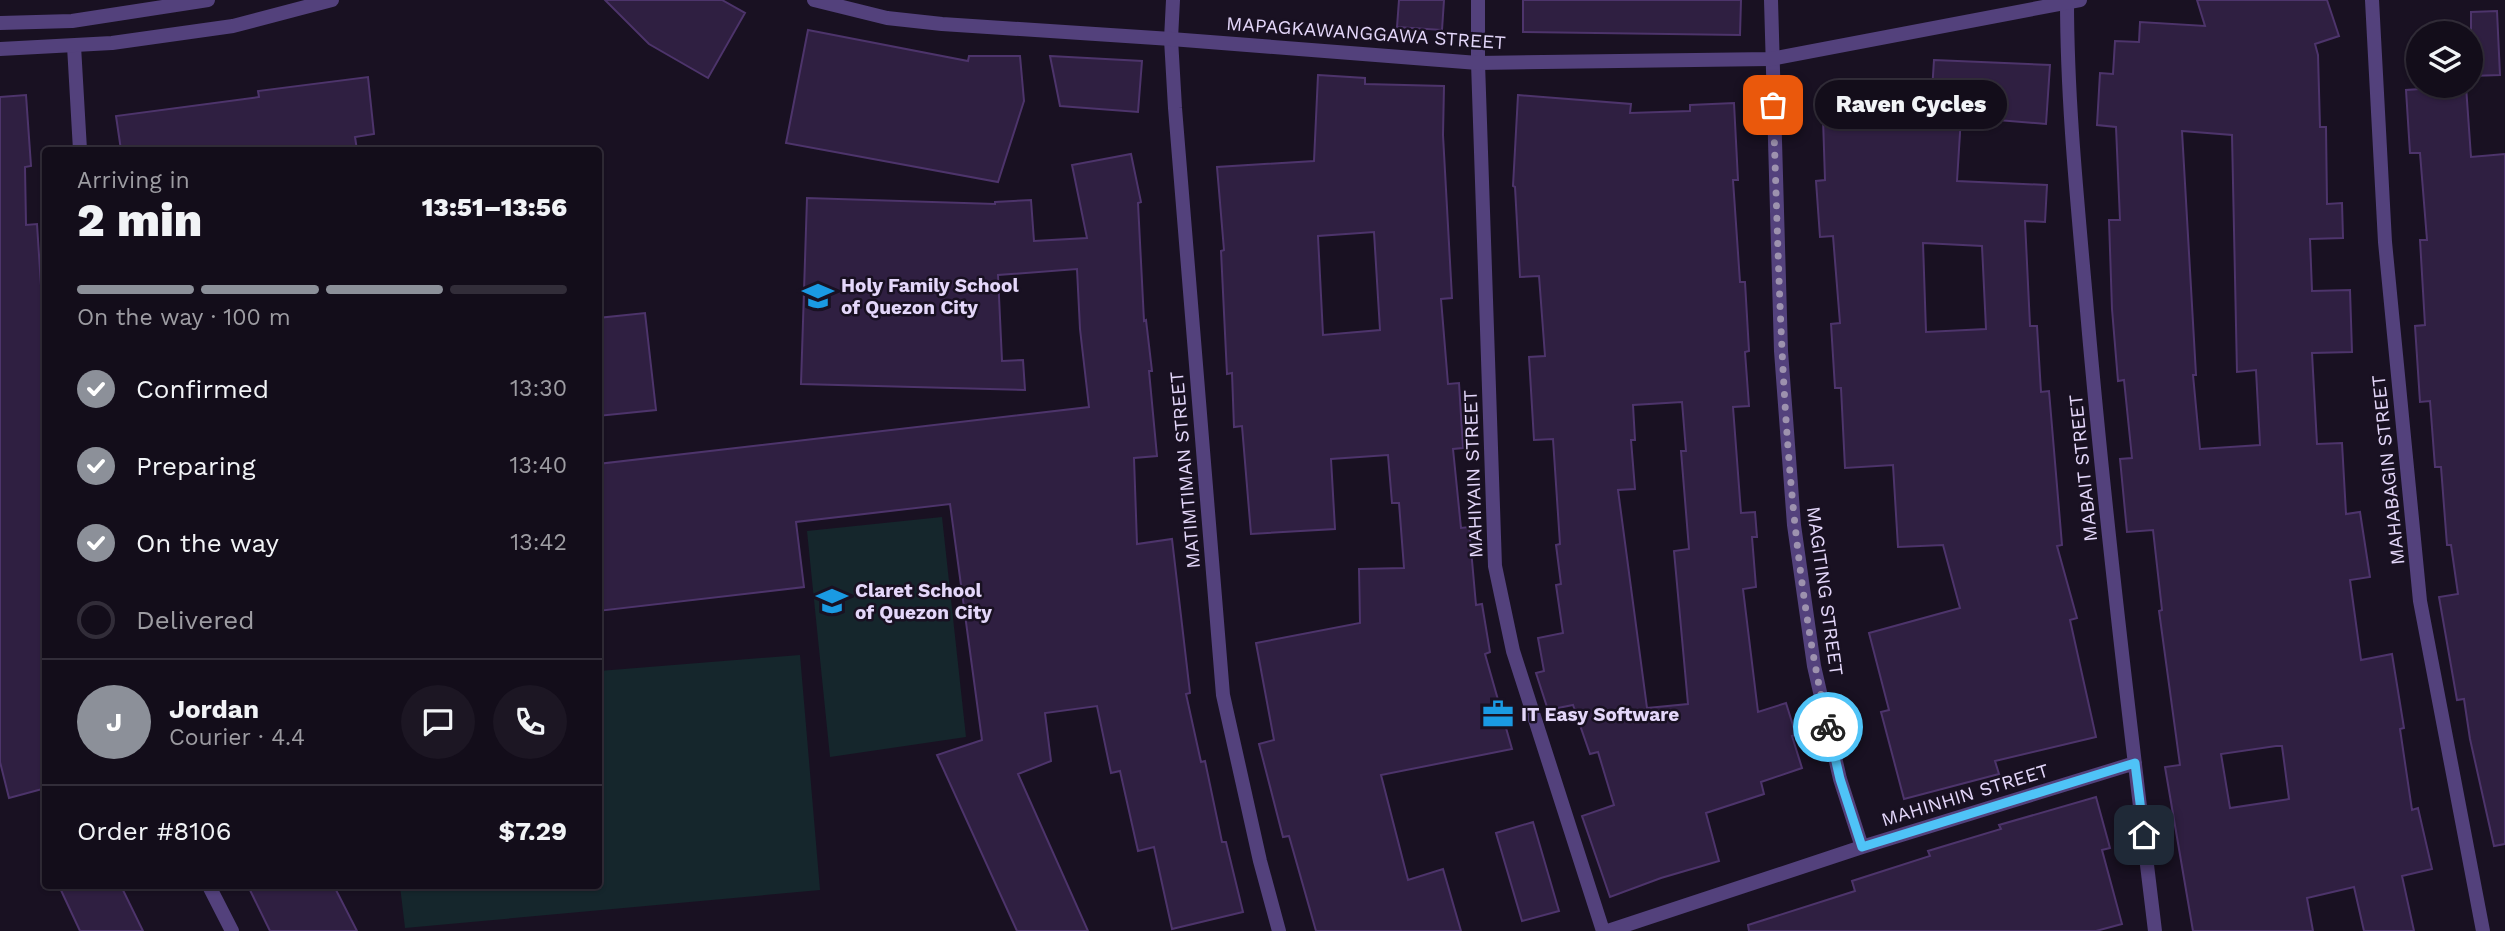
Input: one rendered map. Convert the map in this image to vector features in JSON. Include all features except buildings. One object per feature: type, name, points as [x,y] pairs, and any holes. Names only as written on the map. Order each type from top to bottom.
[{"type":"street","points":[[0,23],[72,21],[208,0]]},
{"type":"street","points":[[0,49],[112,43],[233,26],[332,0]]},
{"type":"street","name":"MAPAGKAWANGGAWA STREET","points":[[814,0],[887,18],[1478,63],[1771,59],[2072,1]]},
{"type":"street","name":"MATIMTIMAN STREET","points":[[1173,0],[1171,39],[1223,695],[1279,931]]},
{"type":"street","name":"MAHIYAIN STREET","points":[[1478,0],[1495,566],[1513,651],[1605,931]]},
{"type":"street","name":"MAGITING STREET","points":[[1771,0],[1781,351],[1794,525],[1814,666],[1840,779],[1862,847]]},
{"type":"street","name":"MAHABAGIN STREET","points":[[2372,0],[2385,242],[2420,601],[2483,931]]},
{"type":"street","name":"MABAIT STREET","points":[[2072,1],[2074,167],[2090,350],[2155,931]]},
{"type":"street","points":[[74,46],[79,147]]},
{"type":"street","name":"MAHINHIN STREET","points":[[1605,931],[1862,847],[2135,763]]},
{"type":"street","points":[[211,889],[232,931]]},
{"type":"shaded area","points":[[942,517],[966,737],[830,757],[807,531]]},
{"type":"shaded area","points":[[800,655],[820,890],[405,928],[400,889],[602,889],[602,671]]},
{"type":"way so far","points":[[1773,105],[1781,351],[1794,525],[1814,666],[1828,727]]},
{"type":"place","name":"Raven Cycles","points":[[1773,105]]},
{"type":"place","name":"Holy Family School of Quezon City","points":[[818,296]]},
{"type":"place","name":"Claret School of Quezon City","points":[[832,601]]},
{"type":"place","name":"IT Easy Software","points":[[1498,714]]},
{"type":"route","points":[[1828,727],[1840,779],[1862,847],[2135,763],[2144,835]]}]
